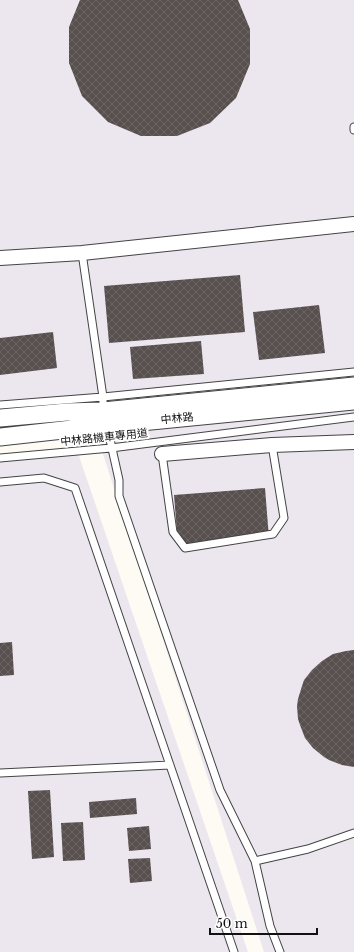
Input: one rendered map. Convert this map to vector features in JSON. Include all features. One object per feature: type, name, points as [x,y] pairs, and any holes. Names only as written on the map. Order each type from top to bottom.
[{"type":"street","points":[[0,258],[82,253],[354,224]]},
{"type":"street","points":[[0,418],[67,412],[104,411],[354,386]]},
{"type":"street","name":"中林路","points":[[0,437],[104,411],[354,400]]},
{"type":"street","points":[[162,454],[272,444],[354,442]]},
{"type":"lane","points":[[82,253],[104,411],[118,480],[119,496],[220,790],[255,861],[270,926],[280,952]]},
{"type":"lane","points":[[0,405],[104,411],[354,372]]},
{"type":"lane","name":"中林路機車專用道","points":[[0,458],[112,448],[354,417]]},
{"type":"lane","points":[[162,454],[173,532],[185,548],[273,534],[284,518],[272,444]]},
{"type":"lane","points":[[0,482],[44,478],[75,488],[234,952]]},
{"type":"lane","points":[[0,773],[170,765]]},
{"type":"lane","points":[[255,861],[308,849],[354,833]]},
{"type":"shaded area","points":[[0,0],[354,0],[354,952],[264,952],[91,417],[0,425]]},
{"type":"shaded area","points":[[78,453],[248,952],[0,952],[0,458]]},
{"type":"building","points":[[80,0],[238,0],[250,29],[250,64],[236,98],[210,123],[177,136],[141,136],[108,122],[82,96],[69,63],[69,27]]},
{"type":"building","points":[[240,275],[245,332],[109,343],[104,286]]},
{"type":"building","points":[[319,305],[325,353],[259,360],[253,312]]},
{"type":"building","points":[[53,332],[57,368],[0,375],[0,338]]},
{"type":"building","points":[[201,341],[204,374],[133,379],[130,347]]},
{"type":"building","points":[[265,488],[269,538],[178,545],[174,495]]},
{"type":"building","points":[[12,642],[14,675],[0,676],[0,643]]},
{"type":"building","points":[[354,650],[354,767],[342,765],[329,760],[313,748],[305,738],[300,725],[297,706],[304,680],[312,670],[333,654]]},
{"type":"building","points":[[50,790],[54,857],[32,859],[28,791]]},
{"type":"building","points":[[136,798],[137,814],[90,818],[89,802]]},
{"type":"building","points":[[83,822],[85,860],[63,861],[61,823]]},
{"type":"building","points":[[149,826],[151,849],[129,851],[127,828]]},
{"type":"building","points":[[150,858],[152,881],[130,883],[128,859]]}]
